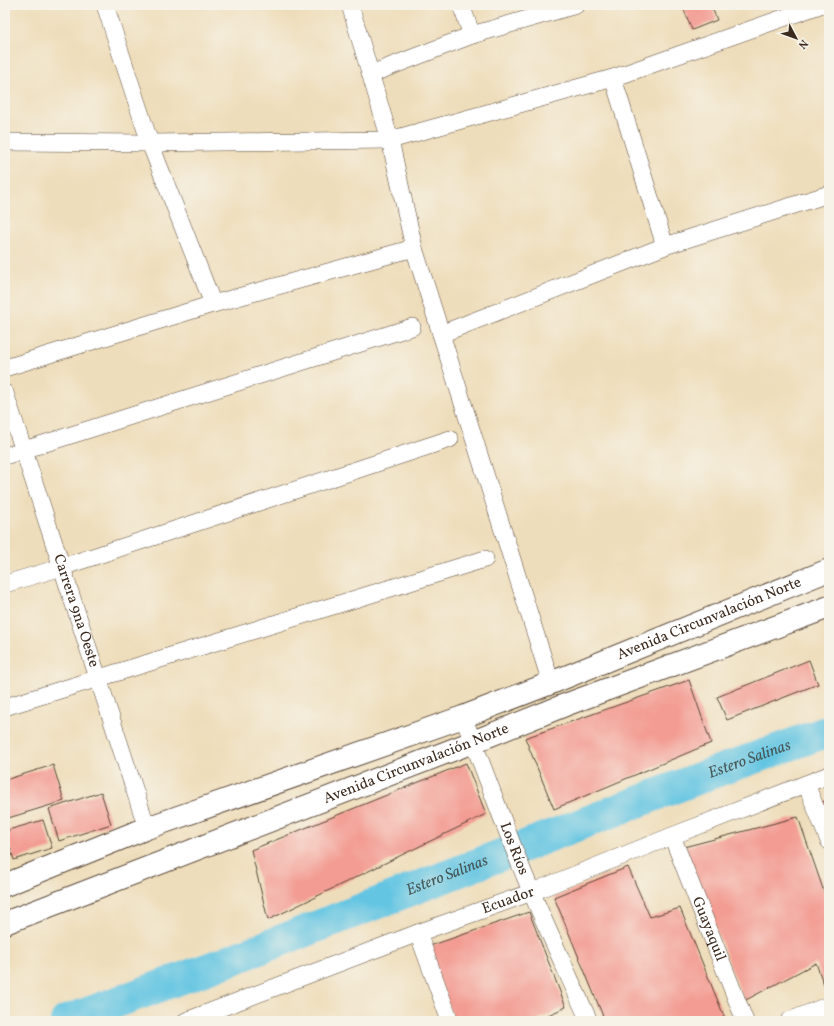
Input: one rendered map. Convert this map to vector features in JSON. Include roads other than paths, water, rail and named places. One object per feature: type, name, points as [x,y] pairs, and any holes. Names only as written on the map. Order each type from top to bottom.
[{"type":"main road","name":"Avenida Circunvalación Norte","points":[[5,885],[147,828],[463,717],[551,683],[829,570]]},
{"type":"main road","name":"Avenida Circunvalación Norte","points":[[5,923],[565,705],[829,608]]},
{"type":"street","points":[[105,5],[150,143],[212,304]]},
{"type":"street","points":[[350,5],[390,140],[414,248],[551,683]]},
{"type":"street","points":[[462,5],[472,35]]},
{"type":"street","points":[[371,74],[472,35],[576,5]]},
{"type":"street","points":[[5,142],[150,143],[390,140],[613,78],[820,5]]},
{"type":"street","points":[[613,78],[665,246]]},
{"type":"street","points":[[440,334],[665,246],[829,194]]},
{"type":"street","points":[[5,368],[212,304],[414,248]]},
{"type":"street","points":[[5,456],[412,327]]},
{"type":"street","name":"Carrera 9na Oeste","points":[[5,393],[147,828]]},
{"type":"street","points":[[5,584],[62,567],[450,439]]},
{"type":"street","points":[[5,707],[485,559]]},
{"type":"street","name":"Los Ríos","points":[[463,717],[529,886],[589,1021]]},
{"type":"street","name":"Ecuador","points":[[186,1021],[418,933],[529,886],[672,836],[829,775]]},
{"type":"street","points":[[806,784],[829,841]]},
{"type":"street","name":"Guayaquil","points":[[672,836],[745,1021]]},
{"type":"street","points":[[418,933],[450,1021]]},
{"type":"street","points":[[789,1021],[829,1005]]},
{"type":"waterway","name":"Estero Salinas","points":[[66,1021],[223,963],[707,775],[829,731]]}]
